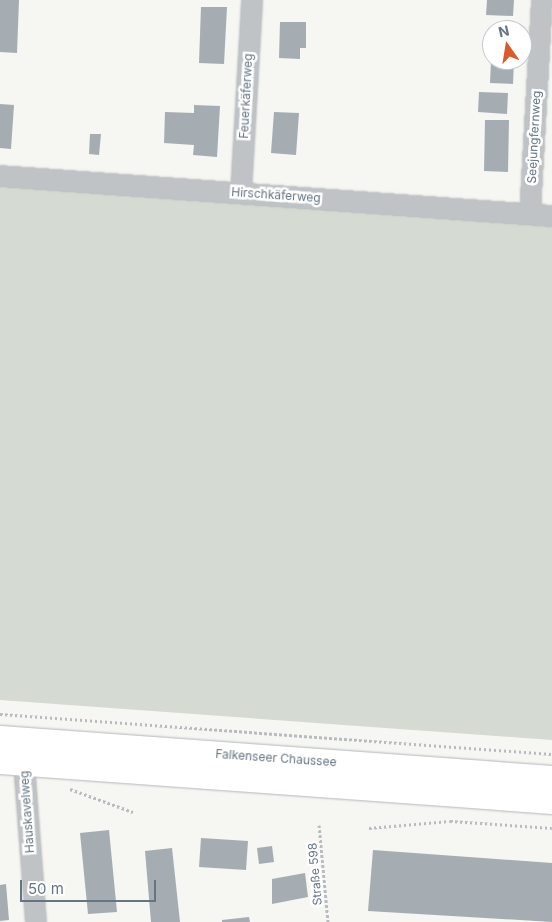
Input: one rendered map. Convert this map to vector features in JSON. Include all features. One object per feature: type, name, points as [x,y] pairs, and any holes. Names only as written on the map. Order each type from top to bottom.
[{"type":"main road","name":"Falkenseer Chaussee","points":[[0,738],[16,754],[552,801]]},
{"type":"main road","name":"Falkenseer Chaussee","points":[[16,754],[552,778]]},
{"type":"street","name":"Feuerkäferweg","points":[[241,193],[252,0]]},
{"type":"street","name":"Seejungfernweg","points":[[530,214],[542,0]]},
{"type":"street","name":"Hirschkäferweg","points":[[0,176],[552,216]]},
{"type":"street","name":"Hauskavelweg","points":[[16,754],[36,922]]},
{"type":"path","points":[[0,714],[552,754]]},
{"type":"path","points":[[65,787],[133,812]]},
{"type":"path","points":[[369,828],[450,821],[552,828]]},
{"type":"path","name":"Straße 598","points":[[319,825],[328,922]]},
{"type":"shaded area","points":[[0,184],[552,223],[552,740],[0,700]]},
{"type":"building","points":[[0,0],[19,0],[17,53],[0,52]]},
{"type":"building","points":[[487,0],[514,0],[513,16],[486,15]]},
{"type":"building","points":[[201,7],[227,7],[224,64],[199,63]]},
{"type":"building","points":[[280,22],[306,22],[306,48],[300,48],[300,59],[279,58]]},
{"type":"building","points":[[491,70],[514,70],[513,84],[490,83]]},
{"type":"building","points":[[479,92],[508,93],[507,114],[478,112]]},
{"type":"building","points":[[0,104],[14,105],[11,149],[0,148]]},
{"type":"building","points":[[194,105],[220,106],[217,157],[193,155],[194,145],[164,143],[165,112],[194,113]]},
{"type":"building","points":[[274,112],[299,113],[296,155],[271,153]]},
{"type":"building","points":[[485,120],[509,120],[508,172],[484,171]]},
{"type":"building","points":[[90,134],[101,134],[99,155],[89,154]]},
{"type":"building","points":[[109,830],[117,912],[88,914],[80,833]]},
{"type":"building","points":[[201,838],[248,841],[246,870],[199,867]]},
{"type":"building","points":[[272,846],[274,862],[259,864],[257,848]]},
{"type":"building","points":[[172,848],[180,922],[151,922],[145,851]]},
{"type":"building","points":[[373,850],[552,863],[552,922],[368,911]]},
{"type":"building","points":[[305,873],[308,897],[272,904],[272,879]]},
{"type":"building","points":[[6,884],[9,920],[0,921],[0,885]]},
{"type":"building","points":[[249,917],[250,922],[222,922],[222,920]]}]
